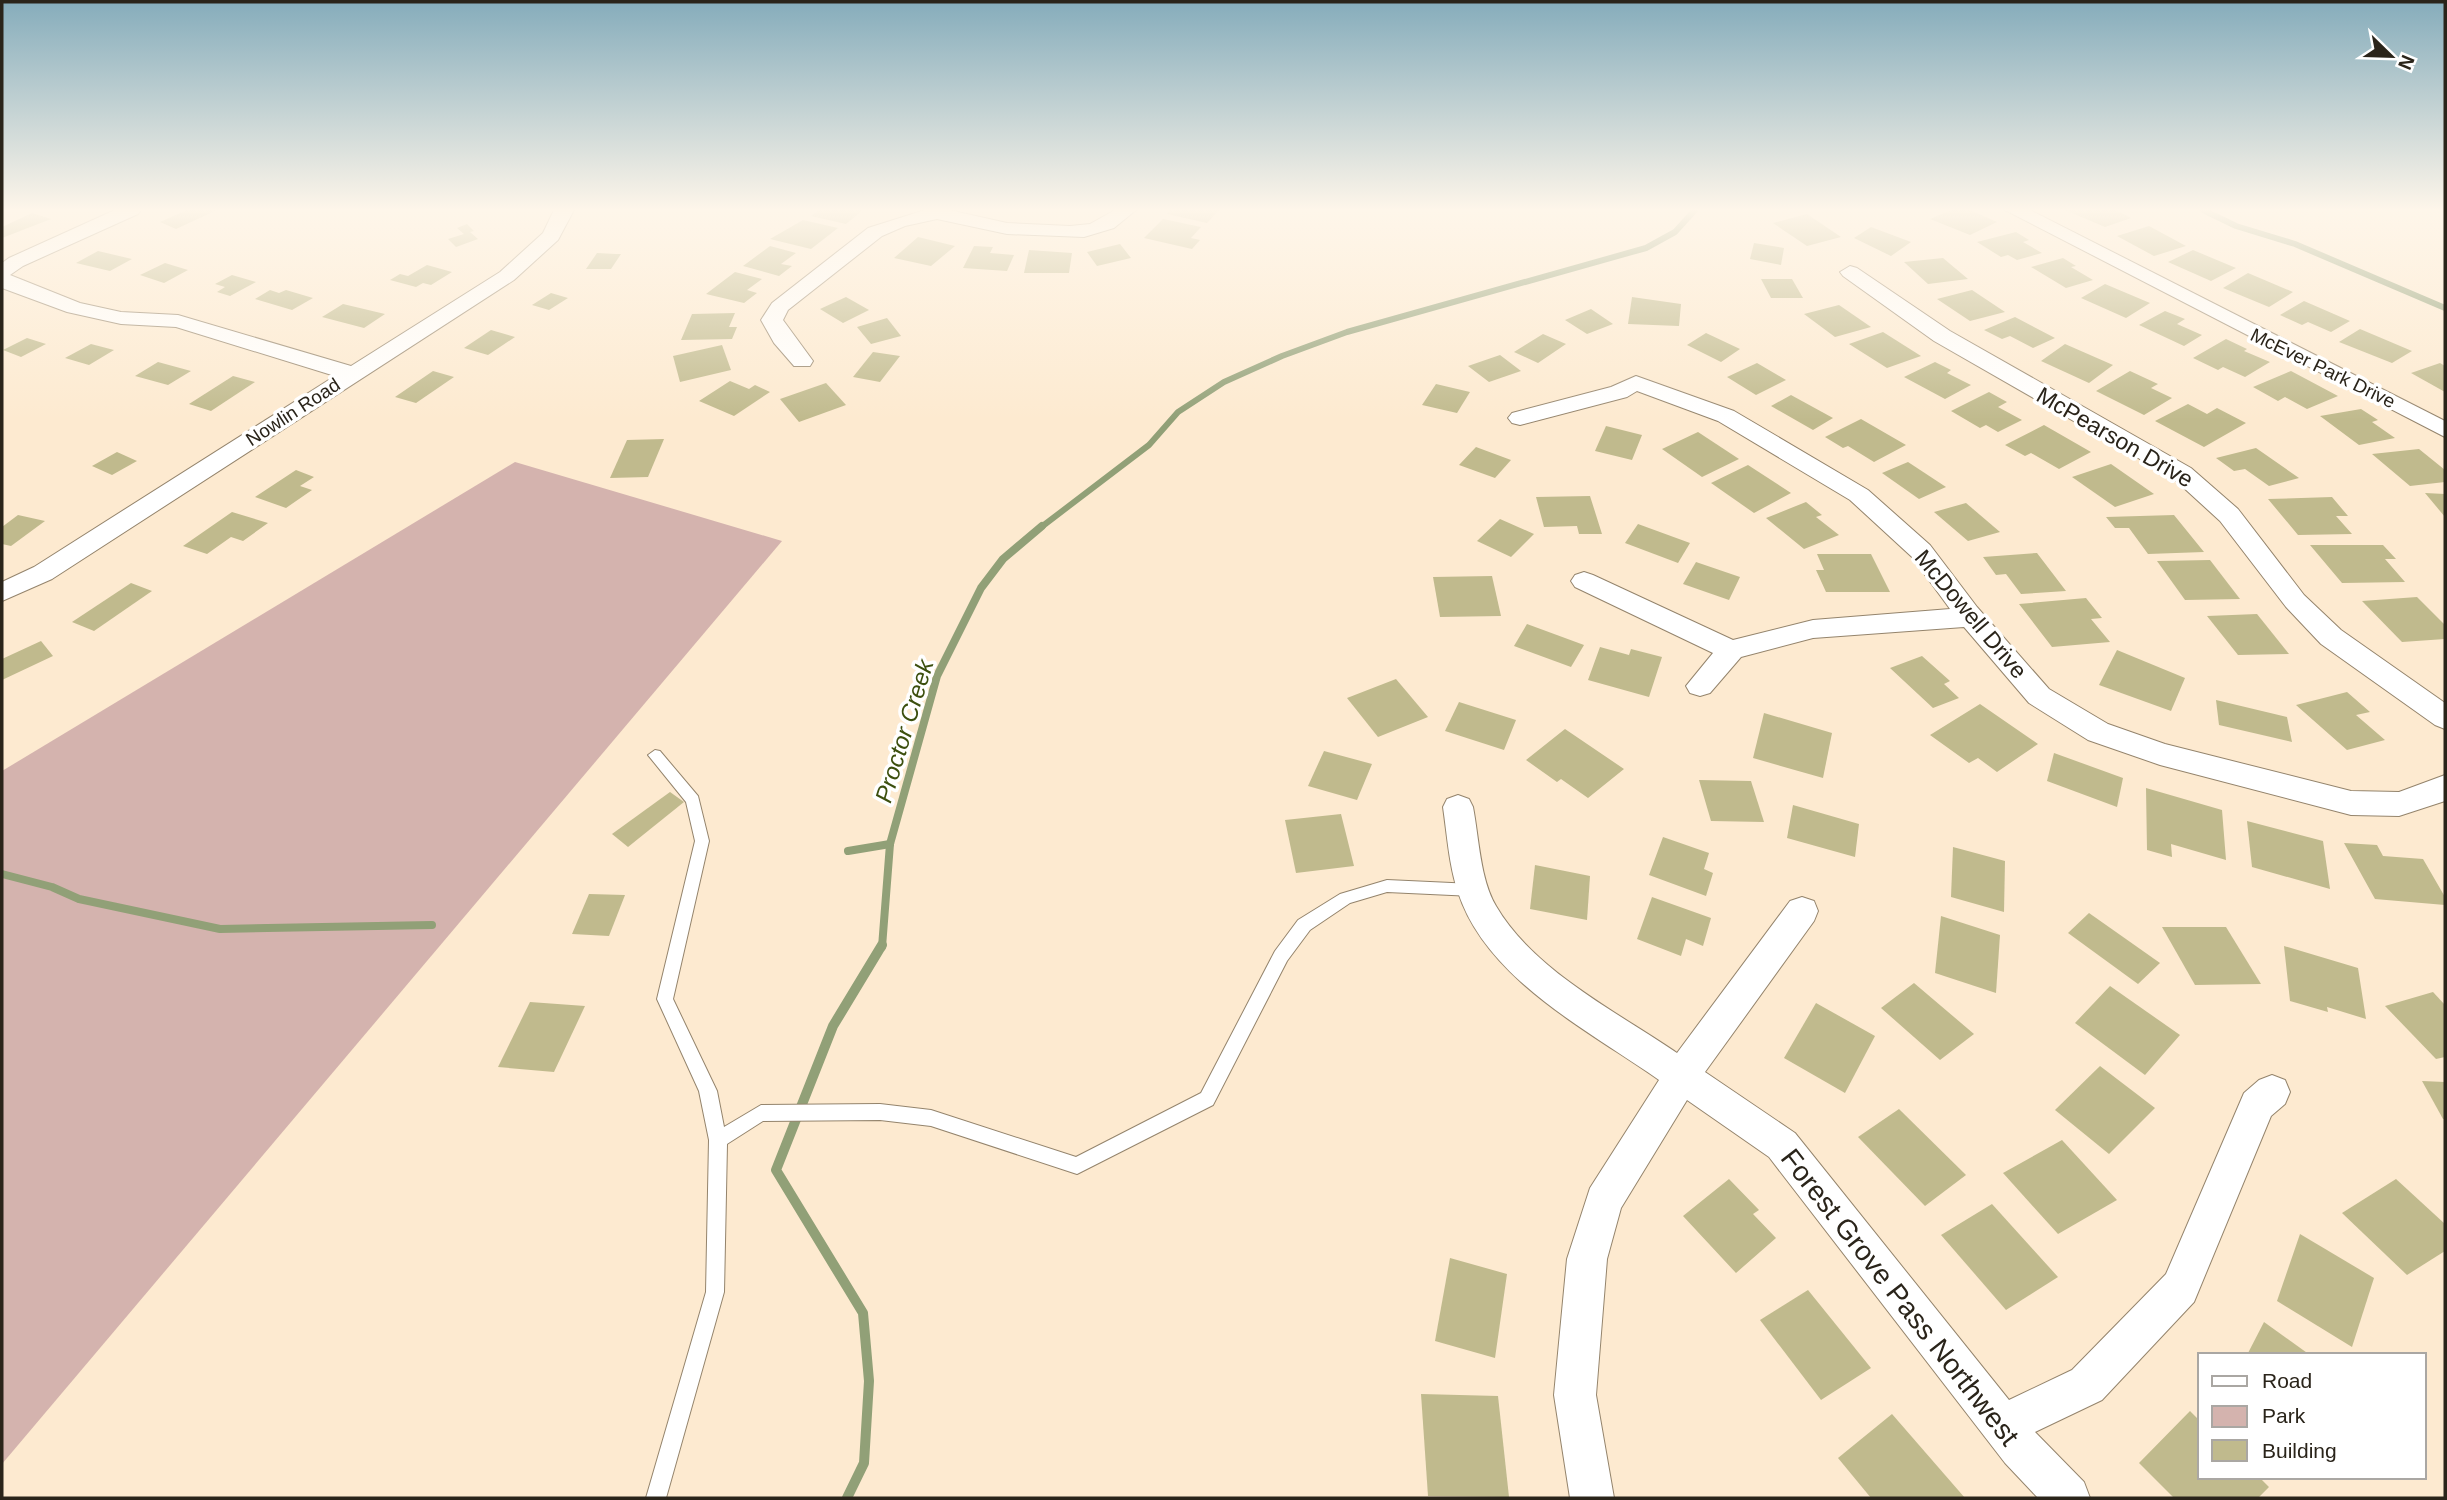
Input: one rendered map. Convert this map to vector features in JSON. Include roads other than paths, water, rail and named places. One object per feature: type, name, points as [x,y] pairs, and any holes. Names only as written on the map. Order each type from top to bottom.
[{"type":"street","points":[[3,280],[74,308],[121,318],[178,321],[353,374]]},
{"type":"street","name":"Nowlin Road","points":[[2,592],[43,573],[501,280]]},
{"type":"street","points":[[802,361],[782,338],[772,320],[779,307],[814,280]]},
{"type":"street","name":"McPearson Drive","points":[[1861,280],[1941,336],[2182,473],[2229,515],[2295,601],[2331,637],[2445,718]]},
{"type":"street","name":"McEver Park Drive","points":[[2152,280],[2445,430]]},
{"type":"street","name":"McDowell Drive","points":[[1520,418],[1619,392],[1636,383],[1726,416],[1859,495],[1921,551],[1971,617],[2039,696],[2098,732],[2160,754],[2351,803],[2399,804],[2421,799],[2445,786]]},
{"type":"street","points":[[1584,580],[1731,650]]},
{"type":"street","points":[[1700,686],[1731,650],[1813,629],[1971,617]]},
{"type":"street","name":"Forest Grove Pass Northwest","points":[[1458,807],[1473,890],[1483,914],[1527,970],[1782,1145],[2002,1425],[2068,1498]]},
{"type":"street","points":[[1592,1498],[1575,1395],[1587,1259],[1604,1201],[1682,1075],[1802,911]]},
{"type":"street","points":[[2002,1425],[2087,1385],[2180,1288],[2257,1105],[2272,1093]]},
{"type":"lane","points":[[655,755],[693,800],[702,841],[665,999],[708,1091],[718,1140],[715,1292],[656,1498]]},
{"type":"lane","points":[[718,1140],[761,1114],[880,1112],[931,1118],[1077,1166],[1207,1100],[1275,967],[1304,925],[1345,898],[1387,886],[1473,890]]},
{"type":"waterway","name":"Proctor Creek","points":[[1040,528],[1149,445],[1178,412],[1224,382],[1282,356],[1347,332],[1532,280]]},
{"type":"waterway","points":[[2379,280],[2445,308]]},
{"type":"waterway","name":"Proctor Creek","points":[[890,844],[937,676],[981,588],[1003,559],[1042,526]]},
{"type":"waterway","points":[[848,851],[890,844]]},
{"type":"waterway","name":"Proctor Creek","points":[[882,947],[890,844]]},
{"type":"waterway","points":[[2,874],[52,887],[79,899],[220,929],[432,925]]},
{"type":"waterway","name":"Proctor Creek","points":[[847,1498],[864,1463],[869,1381],[863,1313],[776,1170],[833,1026],[882,945]]}]
